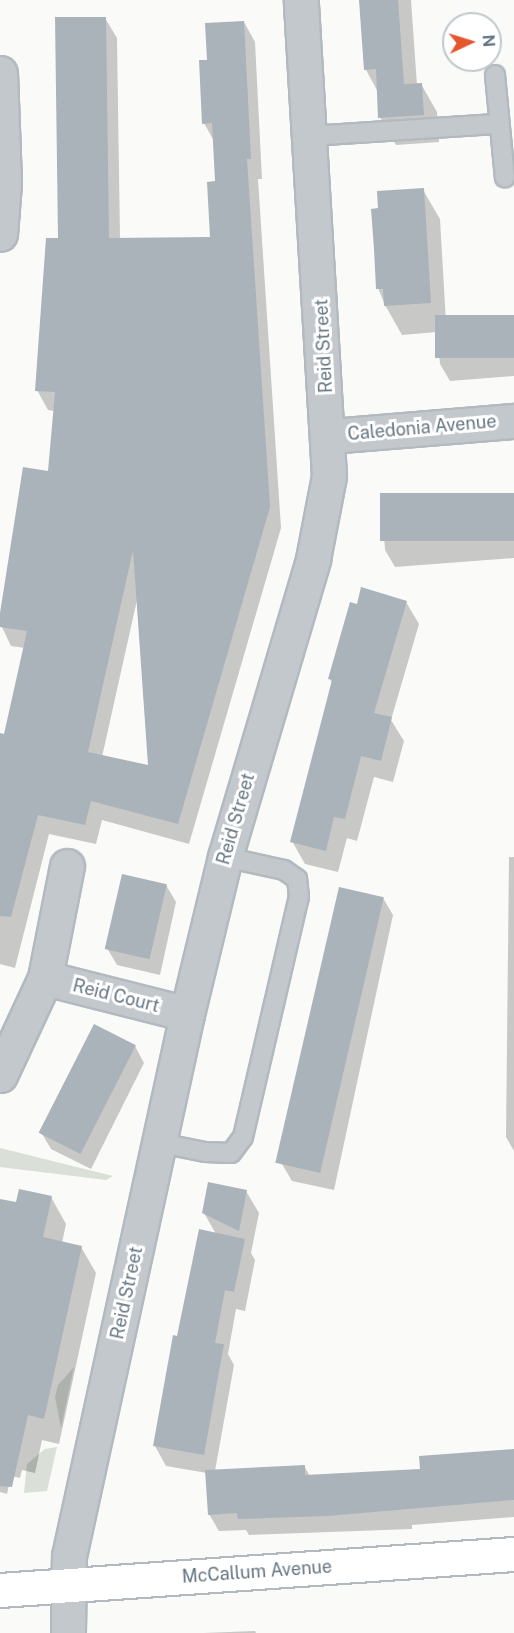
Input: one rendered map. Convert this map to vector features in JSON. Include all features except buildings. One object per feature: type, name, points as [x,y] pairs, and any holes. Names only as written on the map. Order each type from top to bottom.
[{"type":"street","name":"Reid Street","points":[[68,1633],[69,1556],[188,1014],[225,857],[313,560],[329,476],[330,436],[301,0]]},
{"type":"street","points":[[0,73],[4,183],[0,234]]},
{"type":"street","name":"Caledonia Avenue","points":[[330,436],[514,421]]},
{"type":"street","points":[[0,1075],[45,978],[67,866]]},
{"type":"street","name":"Reid Court","points":[[45,978],[188,1014]]},
{"type":"street","name":"McCallum Avenue","points":[[0,1590],[514,1554]]},
{"type":"lane","points":[[495,75],[505,178]]},
{"type":"lane","points":[[311,136],[500,124]]},
{"type":"lane","points":[[160,1143],[231,1153],[243,1137],[296,908],[297,879],[284,870],[225,857]]},
{"type":"shaded area","points":[[0,1148],[113,1176],[106,1180],[0,1167]]},
{"type":"shaded area","points":[[74,1367],[61,1428],[55,1397],[58,1385]]},
{"type":"shaded area","points":[[57,1447],[47,1491],[24,1493],[27,1464],[45,1449]]}]
